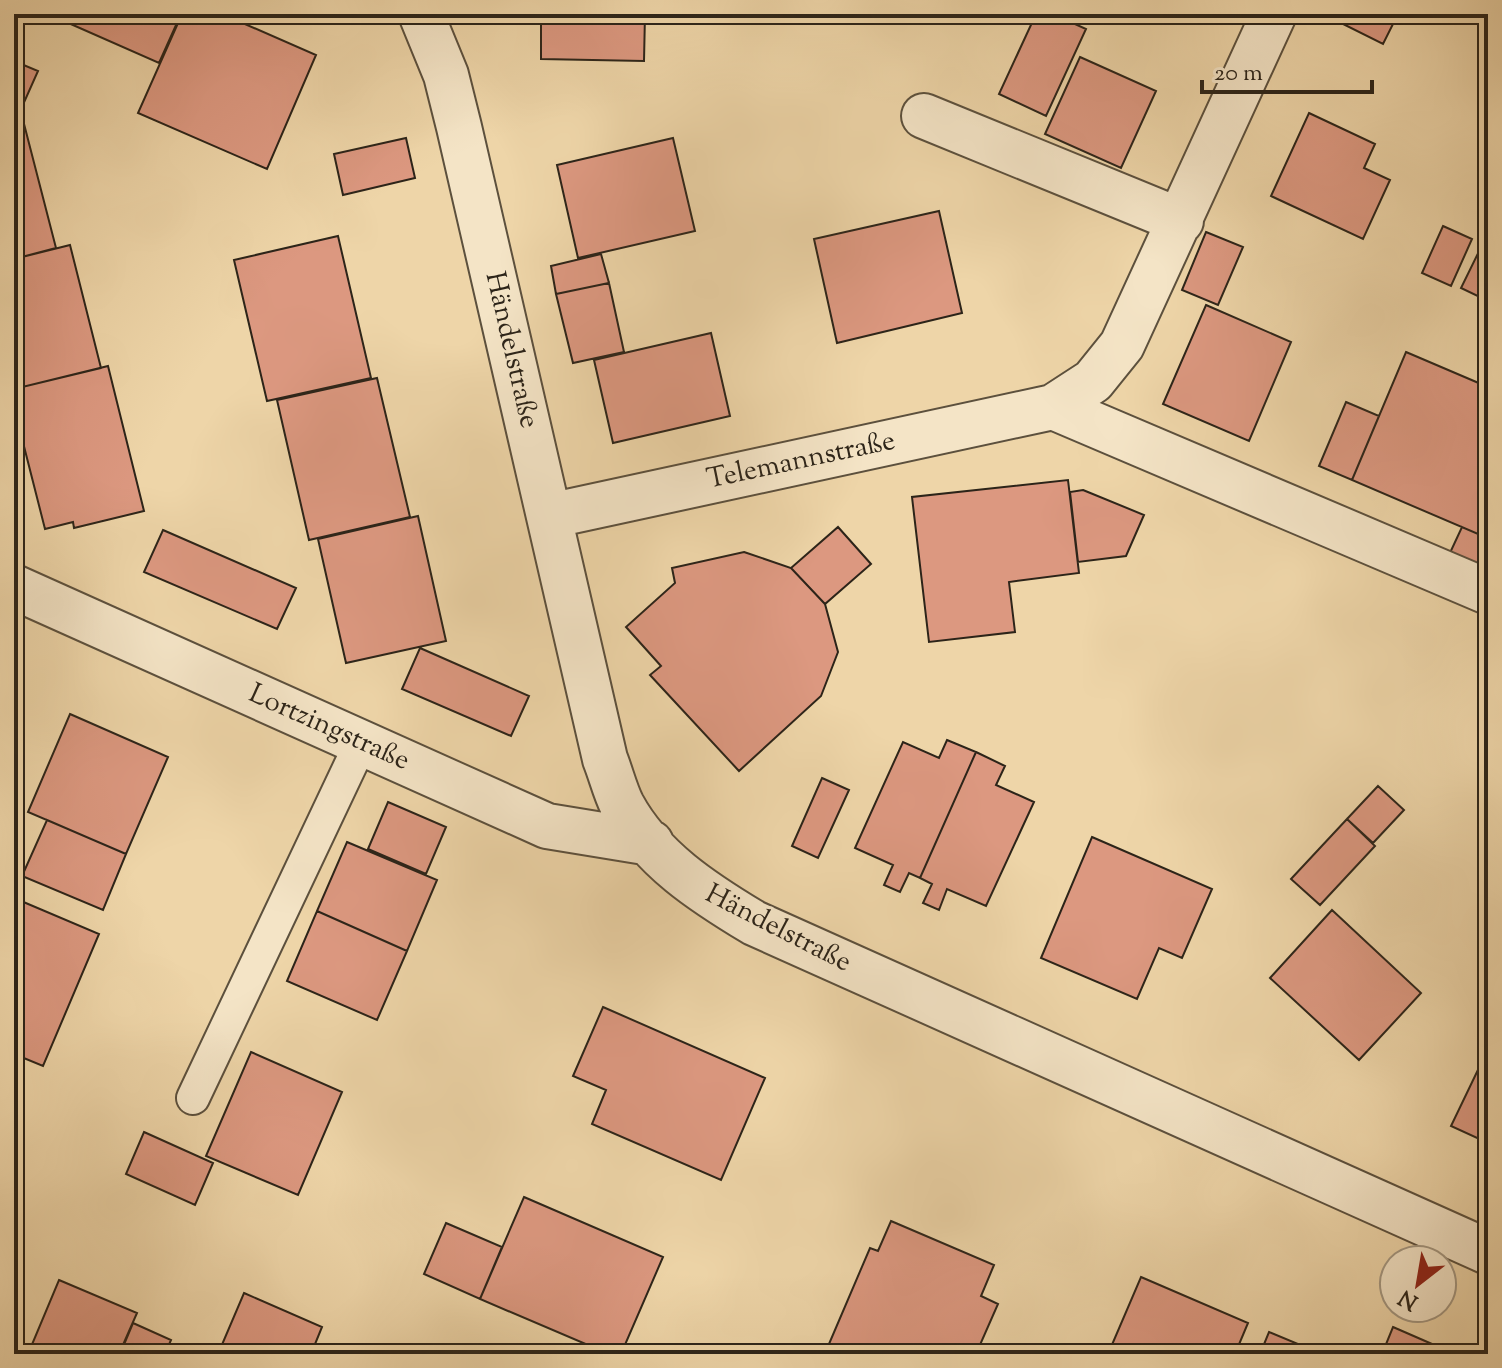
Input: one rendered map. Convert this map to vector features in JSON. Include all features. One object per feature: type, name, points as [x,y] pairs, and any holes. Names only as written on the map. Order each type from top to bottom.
[{"type":"street","name":"Telemannstraße","points":[[549,516],[1053,407],[1093,381],[1122,345],[1274,14]]},
{"type":"street","name":"Händelstraße","points":[[424,16],[456,114],[605,759],[623,806],[651,843],[689,883],[754,923],[1488,1252]]},
{"type":"street","points":[[924,116],[1181,221]]},
{"type":"street","points":[[1053,407],[1488,592]]},
{"type":"street","name":"Lortzingstraße","points":[[14,587],[547,826],[651,843]]},
{"type":"lane","points":[[193,1098],[361,743]]},
{"type":"building","points":[[48,14],[181,14],[159,63]]},
{"type":"building","points":[[182,14],[222,14],[316,55],[267,169],[138,113]]},
{"type":"building","points":[[541,14],[645,14],[644,61],[541,59]]},
{"type":"building","points":[[1036,14],[1053,14],[1086,29],[1046,116],[999,94]]},
{"type":"building","points":[[1340,14],[1398,14],[1383,44],[1337,21]]},
{"type":"building","points":[[1080,57],[1156,91],[1121,168],[1045,134]]},
{"type":"building","points":[[14,61],[38,71],[18,116],[14,114]]},
{"type":"building","points":[[1309,113],[1375,144],[1364,168],[1390,180],[1363,239],[1271,196]]},
{"type":"building","points":[[23,120],[56,248],[14,259],[14,122]]},
{"type":"building","points":[[406,138],[415,178],[343,195],[334,154]]},
{"type":"building","points":[[673,138],[695,231],[578,258],[557,165]]},
{"type":"building","points":[[939,211],[962,313],[837,343],[814,239]]},
{"type":"building","points":[[1443,226],[1472,239],[1451,286],[1422,273]]},
{"type":"building","points":[[1206,232],[1243,247],[1218,305],[1182,290]]},
{"type":"building","points":[[1488,233],[1488,301],[1461,288]]},
{"type":"building","points":[[338,236],[371,378],[267,401],[234,260]]},
{"type":"building","points":[[70,245],[101,368],[14,389],[14,259]]},
{"type":"building","points":[[601,254],[609,283],[556,294],[551,266]]},
{"type":"building","points":[[609,283],[624,352],[573,363],[556,294]]},
{"type":"building","points":[[1206,305],[1291,342],[1249,441],[1163,404]]},
{"type":"building","points":[[711,333],[730,416],[613,443],[594,360]]},
{"type":"building","points":[[1406,352],[1488,387],[1488,513],[1478,534],[1352,480]]},
{"type":"building","points":[[108,366],[144,511],[74,528],[73,522],[45,529],[14,407],[14,389]]},
{"type":"building","points":[[377,378],[410,517],[309,540],[277,400]]},
{"type":"building","points":[[1346,402],[1379,416],[1352,480],[1319,466]]},
{"type":"building","points":[[1068,480],[1079,573],[1009,582],[1015,632],[929,642],[912,497]]},
{"type":"building","points":[[1083,490],[1144,515],[1126,556],[1078,562],[1070,492]]},
{"type":"building","points":[[1488,513],[1488,554],[1482,569],[1449,555],[1462,527],[1478,534]]},
{"type":"building","points":[[418,516],[446,641],[346,663],[318,539]]},
{"type":"building","points":[[838,527],[871,564],[825,604],[791,568]]},
{"type":"building","points":[[163,530],[296,588],[277,629],[144,572]]},
{"type":"building","points":[[744,552],[791,568],[825,604],[838,652],[821,696],[739,771],[650,675],[661,666],[626,627],[675,583],[672,568]]},
{"type":"building","points":[[420,648],[529,696],[511,736],[402,689]]},
{"type":"building","points":[[70,714],[168,757],[126,854],[28,812]]},
{"type":"building","points":[[947,740],[976,752],[920,878],[909,873],[900,892],[884,885],[893,865],[855,848],[903,742],[939,758]]},
{"type":"building","points":[[976,752],[1005,766],[996,785],[1034,802],[986,906],[947,889],[939,910],[923,903],[932,884],[920,878]]},
{"type":"building","points":[[822,778],[849,790],[818,858],[792,846]]},
{"type":"building","points":[[1378,786],[1404,810],[1373,843],[1347,819]]},
{"type":"building","points":[[388,802],[446,827],[426,874],[368,849]]},
{"type":"building","points":[[1347,819],[1375,846],[1320,905],[1291,879]]},
{"type":"building","points":[[47,820],[126,854],[103,910],[22,876]]},
{"type":"building","points":[[1092,837],[1212,889],[1182,958],[1159,948],[1137,999],[1041,958]]},
{"type":"building","points":[[347,842],[437,880],[407,951],[317,911]]},
{"type":"building","points":[[14,898],[99,934],[43,1066],[14,1054]]},
{"type":"building","points":[[1332,910],[1421,993],[1359,1060],[1270,978]]},
{"type":"building","points":[[317,911],[407,951],[377,1020],[287,981]]},
{"type":"building","points":[[603,1007],[765,1078],[721,1180],[592,1124],[606,1090],[573,1076]]},
{"type":"building","points":[[1488,1049],[1488,1143],[1451,1126]]},
{"type":"building","points":[[251,1052],[342,1092],[298,1195],[206,1156]]},
{"type":"building","points":[[144,1132],[213,1163],[195,1205],[126,1174]]},
{"type":"building","points":[[524,1197],[663,1257],[621,1354],[609,1354],[480,1299]]},
{"type":"building","points":[[891,1221],[994,1265],[981,1296],[998,1304],[976,1354],[834,1354],[826,1351],[870,1248],[878,1251]]},
{"type":"building","points":[[446,1223],[502,1247],[480,1299],[424,1274]]},
{"type":"building","points":[[1141,1277],[1248,1323],[1235,1354],[1108,1354]]},
{"type":"building","points":[[59,1280],[137,1313],[119,1354],[28,1354]]},
{"type":"building","points":[[244,1293],[322,1327],[311,1354],[218,1354]]},
{"type":"building","points":[[133,1323],[171,1340],[165,1354],[120,1354]]},
{"type":"building","points":[[1393,1327],[1455,1354],[1382,1354]]},
{"type":"building","points":[[1269,1332],[1298,1344],[1293,1354],[1260,1354]]},
{"type":"building","points":[[1298,1344],[1321,1354],[1293,1354]]}]
